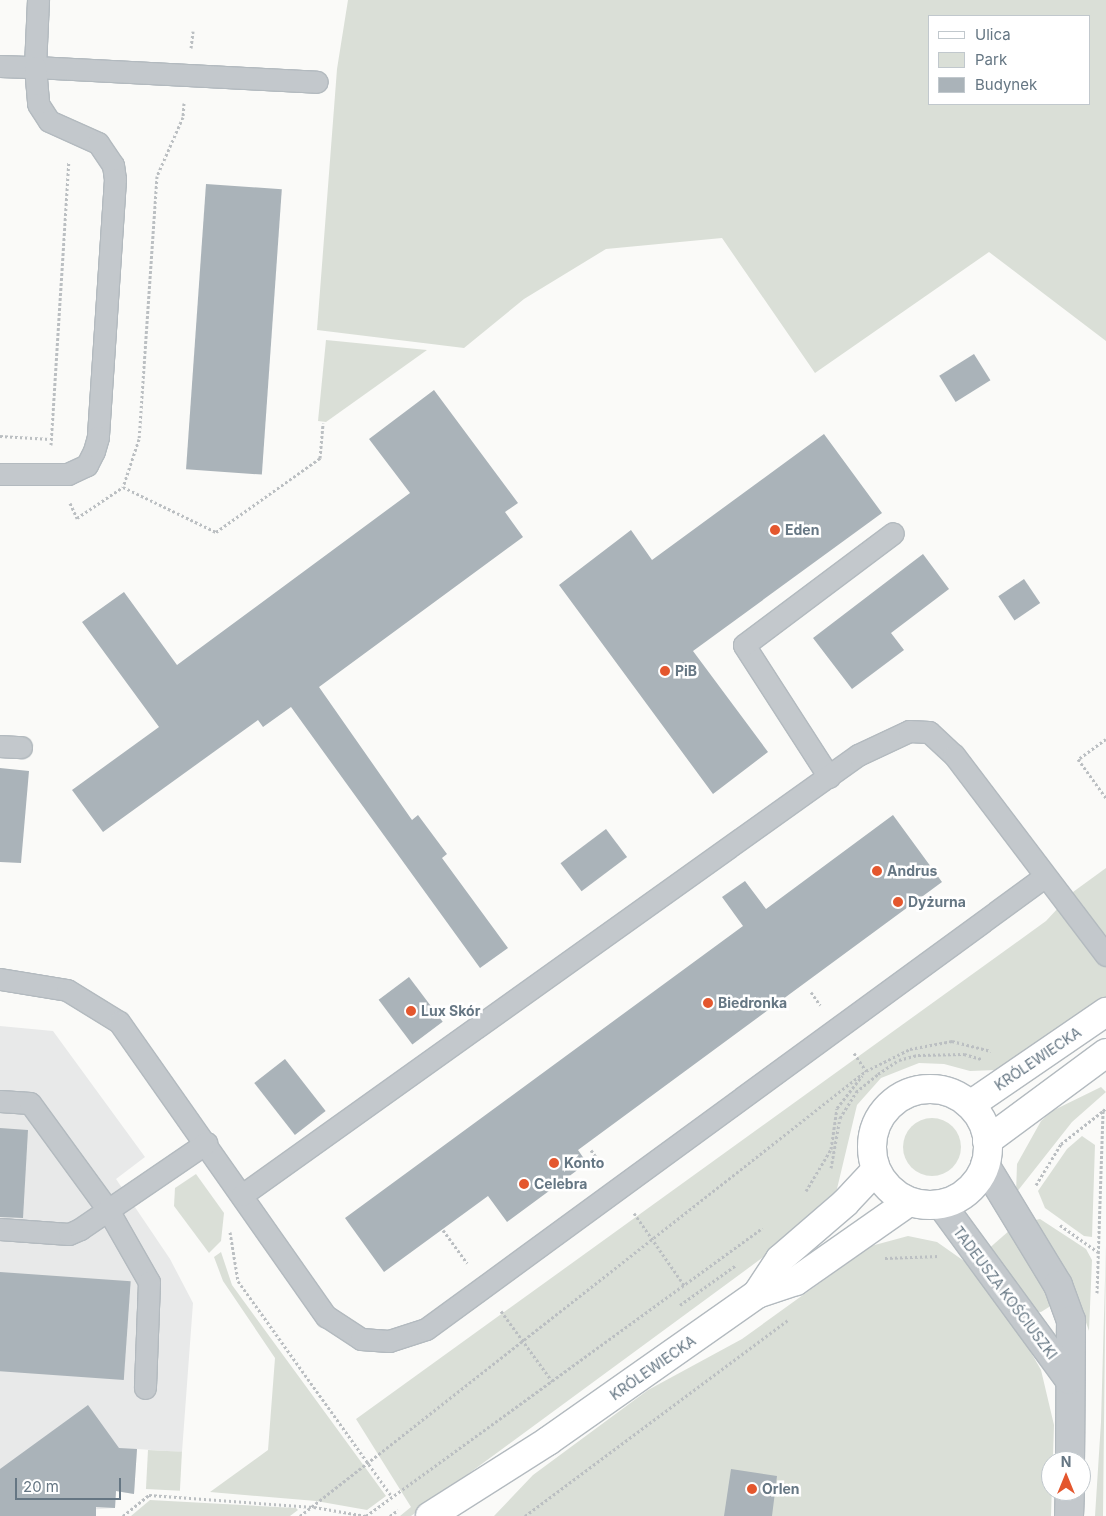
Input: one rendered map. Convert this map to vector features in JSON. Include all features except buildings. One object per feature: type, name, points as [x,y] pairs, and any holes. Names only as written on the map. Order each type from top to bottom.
[{"type":"main road","name":"KRÓLEWIECKA","points":[[970,1105],[1106,1012]]},
{"type":"main road","points":[[986,1153],[984,1128],[970,1105],[958,1097],[931,1090],[903,1096],[882,1115],[875,1128],[872,1142],[876,1170],[896,1194],[909,1202],[941,1204],[968,1191],[986,1153],[1106,1053]]},
{"type":"main road","name":"KRÓLEWIECKA","points":[[757,1294],[780,1259],[845,1203],[876,1170]]},
{"type":"main road","name":"KRÓLEWIECKA","points":[[430,1516],[548,1440],[757,1294],[796,1281],[909,1202]]},
{"type":"main road","name":"KRÓLEWIECKA","points":[[464,1516],[548,1440]]},
{"type":"street","name":"TADEUSZA KOŚCIUSZKI","points":[[986,1153],[1012,1213],[1058,1285],[1071,1320],[1070,1451]]},
{"type":"street","name":"TADEUSZA KOŚCIUSZKI","points":[[941,1204],[969,1247],[1070,1380]]},
{"type":"street","points":[[1069,1516],[1070,1501]]},
{"type":"lane","points":[[0,474],[68,474],[86,465],[98,437],[113,165],[98,143],[49,121],[38,104],[35,67],[38,0]]},
{"type":"lane","points":[[0,66],[317,82]]},
{"type":"lane","points":[[829,777],[744,645],[893,533]]},
{"type":"lane","points":[[242,1195],[877,743],[909,731],[929,732],[954,755],[1044,877],[1106,955]]},
{"type":"lane","points":[[0,746],[21,747]]},
{"type":"lane","points":[[0,980],[67,990],[108,1013],[128,1033],[326,1316],[349,1333],[376,1342],[401,1339],[426,1329],[1044,877]]},
{"type":"lane","points":[[0,1101],[30,1103],[108,1210],[150,1282],[145,1388]]},
{"type":"lane","points":[[0,1229],[69,1234],[108,1210],[206,1143]]},
{"type":"path","points":[[191,57],[193,31]]},
{"type":"path","points":[[66,493],[77,518],[123,487],[139,439],[157,176],[183,118],[184,96]]},
{"type":"path","points":[[0,436],[50,439],[70,156]]},
{"type":"path","points":[[123,487],[216,532],[320,458],[323,423]]},
{"type":"path","points":[[1106,739],[1078,759],[1106,798]]},
{"type":"path","points":[[300,1516],[654,1241],[866,1071],[910,1049],[952,1041],[993,1051],[1001,1048]]},
{"type":"path","points":[[831,1170],[840,1118],[856,1092],[878,1074],[899,1060],[918,1055],[964,1054],[987,1061]]},
{"type":"path","points":[[857,1058],[866,1071]]},
{"type":"path","points":[[800,1199],[819,1174],[831,1149],[837,1108],[866,1071]]},
{"type":"path","points":[[1012,1213],[1024,1203],[1061,1144],[1103,1111]]},
{"type":"path","points":[[591,1150],[684,1285]]},
{"type":"path","points":[[123,1516],[150,1495],[314,1506],[366,1516],[769,1224]]},
{"type":"path","points":[[229,1227],[238,1281],[392,1497]]},
{"type":"path","points":[[879,1259],[952,1256],[969,1247]]},
{"type":"path","points":[[525,1516],[798,1313]]},
{"type":"shaded area","points":[[0,1026],[53,1031],[145,1157],[116,1179],[170,1259],[193,1303],[182,1452],[137,1449],[134,1494],[116,1491],[115,1508],[0,1516]]},
{"type":"green space","points":[[348,0],[1106,0],[1106,341],[989,252],[815,373],[722,238],[606,249],[524,299],[464,348],[317,330],[337,69]]},
{"type":"green space","points":[[326,340],[427,350],[326,422],[318,421]]},
{"type":"green space","points":[[1106,868],[1106,1000],[997,1070],[970,1071],[944,1064],[919,1063],[881,1078],[857,1105],[836,1193],[773,1250],[411,1516],[400,1516],[411,1507],[356,1419],[1046,921],[1073,892]]},
{"type":"green space","points":[[1101,1087],[1106,1092],[1072,1122],[1016,1193],[1017,1164],[1041,1121],[1052,1111]]},
{"type":"green space","points":[[932,1118],[943,1120],[956,1131],[961,1147],[959,1158],[948,1171],[932,1176],[921,1174],[908,1163],[903,1147],[905,1136],[916,1123]]},
{"type":"green space","points":[[1082,1136],[1095,1145],[1092,1237],[1084,1236],[1045,1208],[1038,1191],[1067,1149]]},
{"type":"green space","points":[[196,1174],[224,1213],[221,1241],[209,1253],[174,1206],[175,1188]]},
{"type":"green space","points":[[1040,1219],[1086,1249],[1092,1260],[1089,1331],[1071,1279],[1031,1221]]},
{"type":"green space","points":[[1010,1230],[1053,1298],[1049,1307],[1041,1312],[1032,1311],[986,1251]]},
{"type":"green space","points":[[908,1236],[937,1242],[964,1261],[1025,1342],[1041,1370],[1054,1425],[1053,1451],[1041,1451],[1041,1501],[1051,1501],[1051,1516],[494,1516],[533,1475],[648,1390],[742,1339],[871,1246]]},
{"type":"green space","points":[[1106,1244],[1103,1516],[1095,1516],[1101,1422]]},
{"type":"green space","points":[[221,1252],[232,1285],[386,1496],[367,1510],[316,1501],[210,1492],[268,1450],[275,1358],[223,1281],[214,1257]]},
{"type":"green space","points":[[148,1450],[182,1452],[180,1491],[146,1489]]},
{"type":"green space","points":[[150,1500],[296,1508],[298,1510],[290,1516],[131,1516]]},
{"type":"place","name":"Eden","points":[[775,530]]},
{"type":"place","name":"PiB","points":[[665,671]]},
{"type":"place","name":"Andrus","points":[[877,871]]},
{"type":"place","name":"Dyżurna","points":[[898,902]]},
{"type":"place","name":"Biedronka","points":[[708,1003]]},
{"type":"place","name":"Lux Skór","points":[[411,1011]]},
{"type":"place","name":"Konto","points":[[554,1163]]},
{"type":"place","name":"Celebra","points":[[524,1184]]},
{"type":"place","name":"Orlen","points":[[752,1489]]}]
